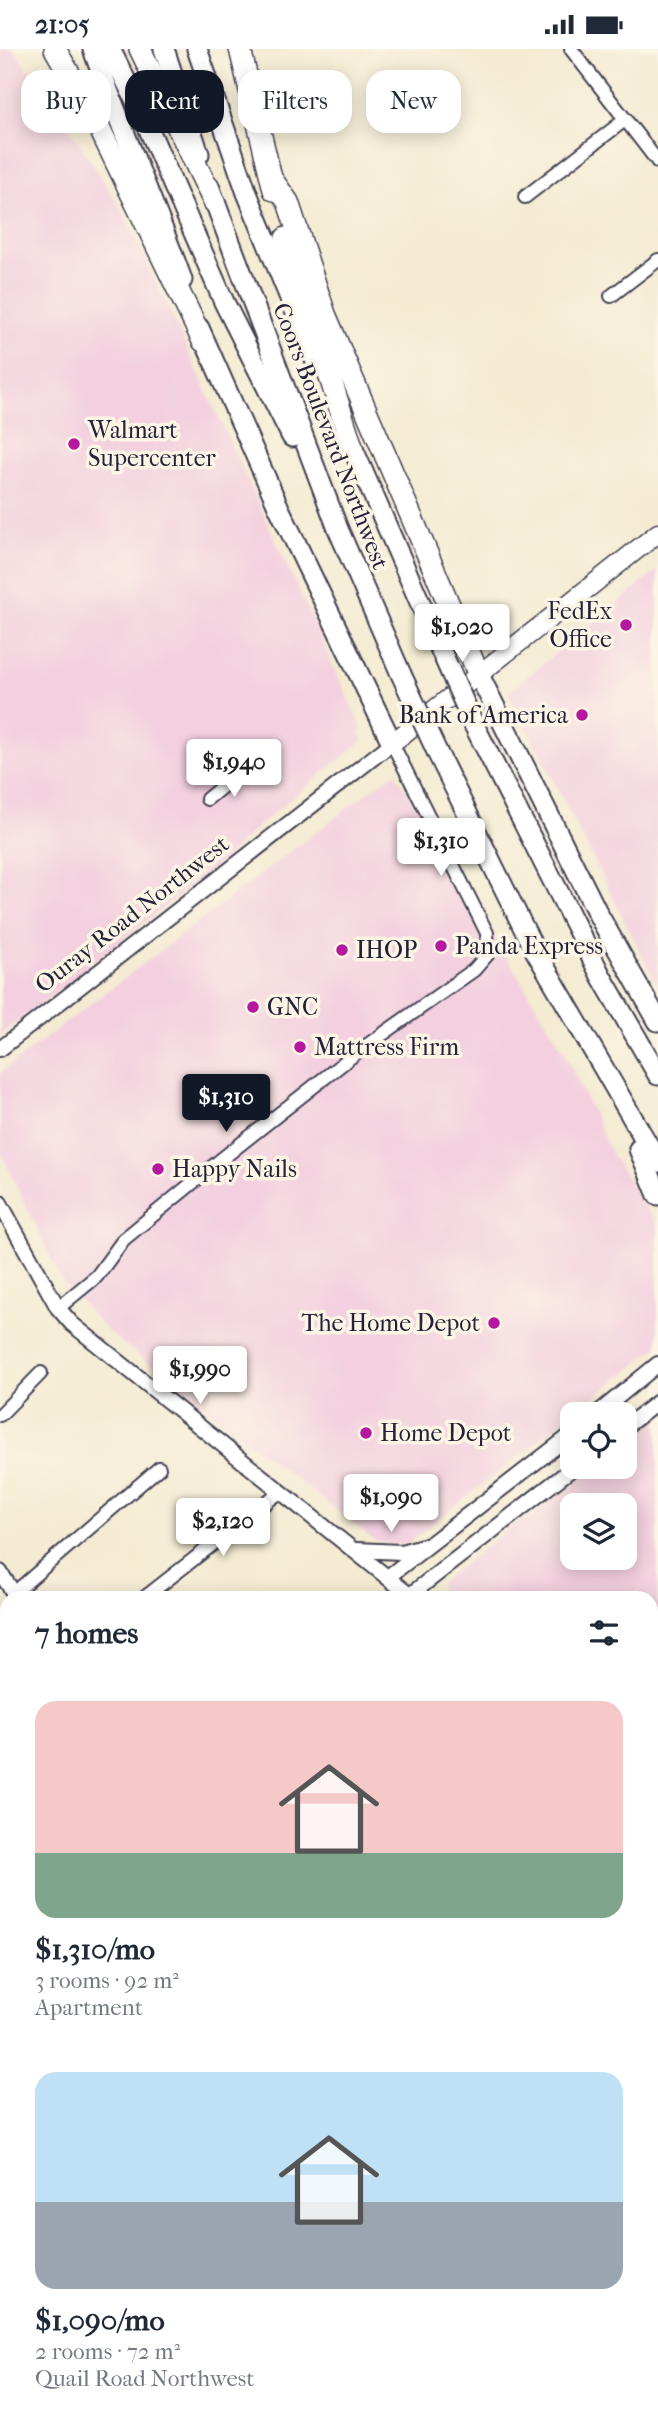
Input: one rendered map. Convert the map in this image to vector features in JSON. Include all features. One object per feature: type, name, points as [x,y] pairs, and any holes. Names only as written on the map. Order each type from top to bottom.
[{"type":"highway","points":[[55,49],[93,115],[203,341]]},
{"type":"highway","points":[[141,49],[215,202]]},
{"type":"highway","points":[[240,49],[294,269],[352,447]]},
{"type":"highway","points":[[271,179],[288,202],[325,314],[479,675]]},
{"type":"main road","points":[[93,49],[112,103],[148,185],[203,341],[278,508],[392,743]]},
{"type":"main road","points":[[110,49],[141,111],[224,302],[338,529]]},
{"type":"main road","name":"Coors Boulevard Northwest","points":[[164,49],[215,202],[338,529],[401,674],[532,945],[617,1096],[658,1162]]},
{"type":"main road","name":"Coors Boulevard Northwest","points":[[197,49],[247,193],[352,447],[474,725],[601,976],[658,1075]]},
{"type":"main road","name":"Ouray Road Northwest","points":[[392,743],[658,533]]},
{"type":"main road","points":[[479,675],[599,916],[658,1021]]},
{"type":"main road","points":[[617,1096],[658,1195]]},
{"type":"street","points":[[571,49],[658,162]]},
{"type":"street","points":[[525,197],[626,119]]},
{"type":"street","points":[[611,296],[658,260]]},
{"type":"street","points":[[58,1308],[97,1276],[124,1239],[356,1053],[474,970],[488,954],[487,933],[392,743]]},
{"type":"street","name":"Ouray Road Northwest","points":[[0,1049],[392,743]]},
{"type":"street","points":[[207,799],[240,772]]},
{"type":"street","points":[[0,1203],[58,1308],[92,1342],[405,1591]]},
{"type":"street","points":[[612,1402],[658,1364]]},
{"type":"street","points":[[0,1415],[41,1373]]},
{"type":"street","points":[[637,1418],[658,1402]]},
{"type":"street","points":[[389,1576],[560,1444]]},
{"type":"street","points":[[22,1591],[159,1468]]},
{"type":"street","points":[[418,1591],[560,1478]]},
{"type":"street","points":[[153,1591],[281,1491]]},
{"type":"street","points":[[500,1492],[516,1511]]},
{"type":"street","points":[[353,1550],[401,1552],[431,1544]]},
{"type":"street","points":[[0,1572],[13,1591]]},
{"type":"shaded area","points":[[0,49],[13,49],[28,70],[21,70],[21,133],[73,133],[126,217],[362,728],[360,735],[365,739],[261,823],[221,863],[0,1035]]},
{"type":"shaded area","points":[[658,570],[658,986],[508,692]]},
{"type":"shaded area","points":[[395,772],[565,1053],[613,1157],[658,1226],[658,1347],[588,1402],[560,1402],[560,1424],[408,1543],[395,1545],[374,1540],[107,1331],[61,1280],[0,1150],[0,1073]]},
{"type":"shaded area","points":[[658,1416],[658,1591],[441,1591],[440,1583],[514,1524],[560,1494],[560,1570],[637,1570],[637,1493],[561,1493],[580,1479],[637,1479],[637,1434]]},
{"type":"place","name":"Walmart Supercenter","points":[[74,444]]},
{"type":"place","name":"FedEx Office","points":[[626,625]]},
{"type":"place","name":"Bank of America","points":[[582,715]]},
{"type":"place","name":"Panda Express","points":[[441,946]]},
{"type":"place","name":"IHOP","points":[[342,950]]},
{"type":"place","name":"GNC","points":[[253,1007]]},
{"type":"place","name":"Mattress Firm","points":[[300,1047]]},
{"type":"place","name":"Happy Nails","points":[[158,1169]]},
{"type":"place","name":"The Home Depot","points":[[494,1323]]},
{"type":"place","name":"Home Depot","points":[[366,1433]]}]
